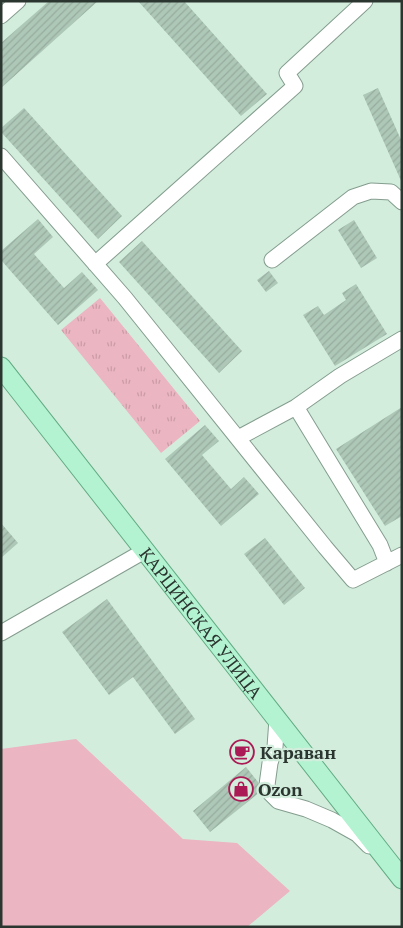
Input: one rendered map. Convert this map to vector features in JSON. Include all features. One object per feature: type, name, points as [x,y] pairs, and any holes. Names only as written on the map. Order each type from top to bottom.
[{"type":"main road","name":"КАРЦИНСКАЯ УЛИЦА","points":[[1,367],[146,550],[401,881]]},
{"type":"lane","points":[[1,16],[18,1]]},
{"type":"lane","points":[[95,264],[294,86],[287,73],[364,1]]},
{"type":"lane","points":[[1,156],[131,305],[324,547],[353,580],[402,555]]},
{"type":"lane","points":[[272,260],[353,197],[371,191],[391,192],[402,202]]},
{"type":"lane","points":[[238,438],[296,407],[340,376],[402,340]]},
{"type":"lane","points":[[296,407],[380,545],[387,563]]},
{"type":"lane","points":[[1,633],[146,550]]},
{"type":"lane","points":[[277,719],[275,746],[267,785],[270,793],[278,800],[315,812],[356,834],[401,881]]},
{"type":"green space","points":[[100,298],[200,421],[161,453],[61,330]]},
{"type":"green space","points":[[76,739],[183,839],[237,843],[290,891],[247,927],[1,927],[1,749]]},
{"type":"building","points":[[49,1],[98,1],[1,88],[1,43]]},
{"type":"building","points":[[138,1],[184,1],[267,94],[241,116]]},
{"type":"building","points":[[378,88],[402,142],[402,183],[363,95]]},
{"type":"building","points":[[24,108],[122,216],[98,239],[1,132],[1,128]]},
{"type":"building","points":[[38,219],[53,237],[34,254],[64,288],[82,272],[98,290],[58,325],[1,260],[1,251]]},
{"type":"building","points":[[354,220],[377,258],[361,268],[338,230]]},
{"type":"building","points":[[142,241],[242,351],[219,373],[119,262]]},
{"type":"building","points":[[269,271],[278,283],[266,292],[257,280]]},
{"type":"building","points":[[356,284],[387,334],[335,366],[303,315],[318,306],[324,315],[346,300],[342,293]]},
{"type":"building","points":[[402,407],[402,516],[385,526],[336,449]]},
{"type":"building","points":[[205,425],[219,441],[202,455],[231,489],[244,477],[259,494],[221,526],[165,459]]},
{"type":"building","points":[[1,523],[18,543],[1,558]]},
{"type":"building","points":[[265,538],[305,588],[284,605],[244,554]]},
{"type":"building","points":[[107,599],[195,719],[175,734],[133,677],[109,695],[62,632]]},
{"type":"building","points":[[246,767],[258,782],[260,792],[210,832],[193,811]]},
{"type":"place","name":"Караван","points":[[242,752]]},
{"type":"place","name":"Ozon","points":[[241,789]]}]
